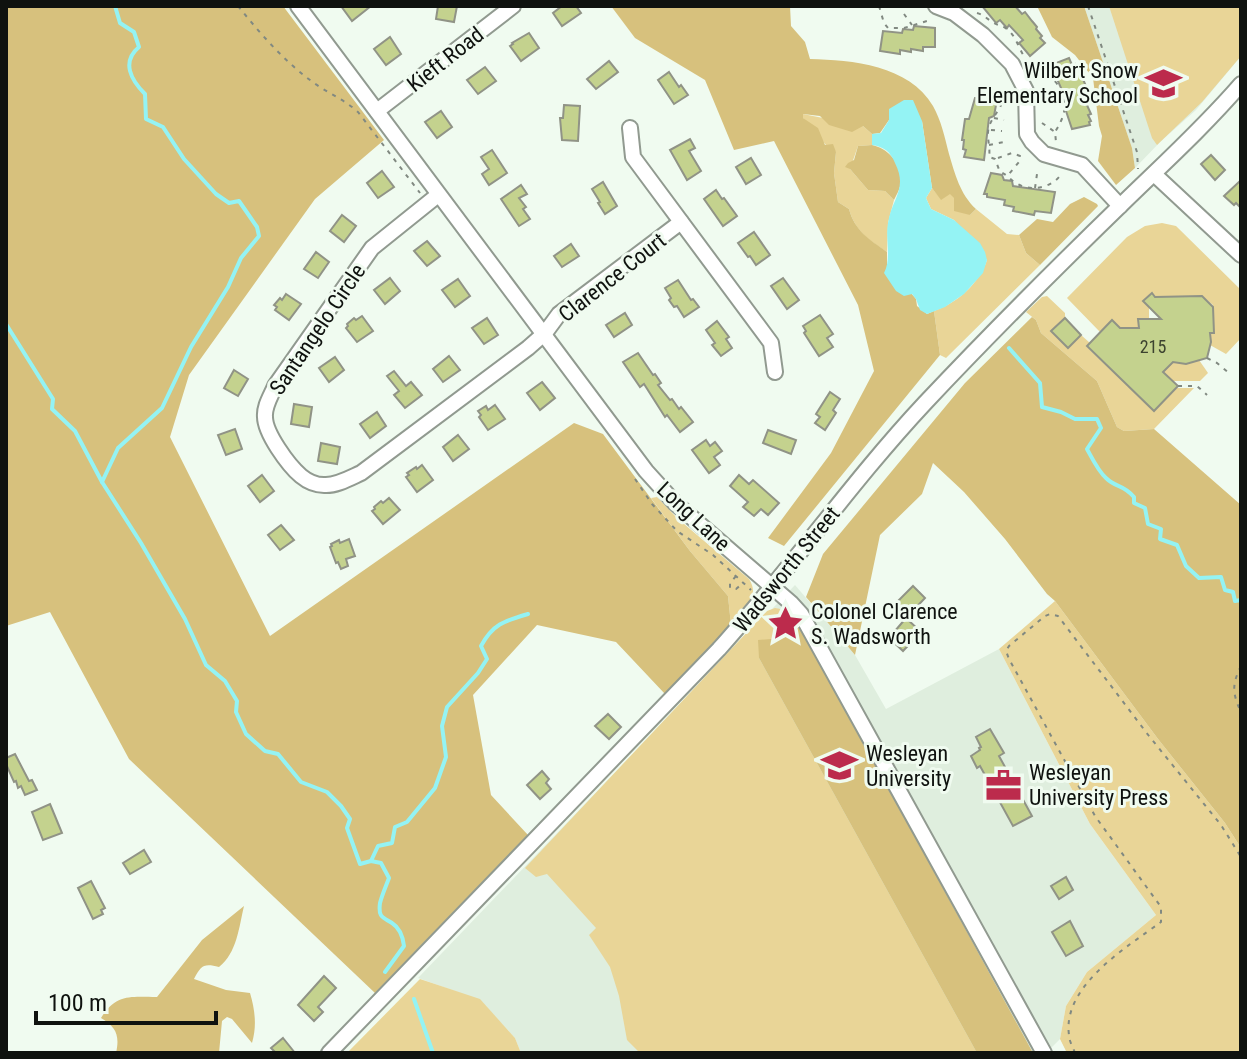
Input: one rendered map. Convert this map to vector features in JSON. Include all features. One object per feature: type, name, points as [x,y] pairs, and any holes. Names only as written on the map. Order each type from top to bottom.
[{"type":"street","name":"Long Lane","points":[[298,6],[646,471],[675,503],[791,603],[808,624],[1044,1053]]},
{"type":"street","name":"Kieft Road","points":[[377,111],[502,9]]},
{"type":"street","points":[[933,10],[954,13],[983,35],[1012,64],[1026,91],[1027,134],[1032,142],[1044,154],[1082,165],[1120,206]]},
{"type":"street","name":"Wadsworth Street","points":[[329,1053],[719,649],[924,404],[1241,84]]},
{"type":"street","name":"Clarence Court","points":[[630,128],[633,157],[771,343],[775,372]]},
{"type":"street","points":[[1157,171],[1241,255]]},
{"type":"street","name":"Santangelo Circle","points":[[438,195],[372,248],[275,386],[264,419],[269,435],[298,474],[310,482],[325,486],[361,473],[545,333]]},
{"type":"street","name":"Clarence Court","points":[[545,333],[559,314],[681,222]]},
{"type":"path","points":[[238,6],[295,68],[358,112],[395,160]]},
{"type":"path","points":[[879,6],[888,28],[904,28],[927,21],[933,10]]},
{"type":"path","points":[[1088,6],[1137,152],[1137,171]]},
{"type":"path","points":[[972,12],[984,15],[1007,29],[1024,57]]},
{"type":"path","points":[[904,14],[912,25]]},
{"type":"path","points":[[1025,67],[1039,66],[1053,78],[1065,99],[1065,116],[1055,132],[1058,159]]},
{"type":"path","points":[[990,157],[991,122],[1003,100],[1009,97]]},
{"type":"path","points":[[1026,113],[1055,132]]},
{"type":"path","points":[[994,118],[1004,120]]},
{"type":"path","points":[[989,130],[1002,131]]},
{"type":"path","points":[[989,145],[1004,142]]},
{"type":"path","points":[[984,157],[995,159],[1012,153],[1020,156],[1008,175]]},
{"type":"path","points":[[995,159],[1000,172],[1019,185],[1035,188],[1053,185],[1059,177]]},
{"type":"path","points":[[1035,188],[1037,174]]},
{"type":"path","points":[[1207,358],[1229,373]]},
{"type":"path","points":[[1178,386],[1197,386],[1207,395]]},
{"type":"path","points":[[736,576],[730,588],[736,589],[743,583]]},
{"type":"path","points":[[1075,1053],[1068,1031],[1074,1005],[1083,988],[1100,969],[1161,922],[1161,907],[1089,806],[1009,659],[1006,651],[1009,646],[1045,616],[1058,616],[1221,825],[1241,857]]},
{"type":"path","points":[[1241,666],[1233,682],[1241,712]]},
{"type":"shaded area","points":[[6,6],[283,6],[384,140],[315,199],[189,375],[170,437],[270,636],[574,423],[603,434],[690,551],[728,596],[731,625],[665,694],[616,642],[537,625],[473,695],[491,795],[528,835],[375,993],[129,759],[50,612],[6,626]]},
{"type":"shaded area","points":[[611,6],[790,6],[791,26],[805,42],[810,59],[844,61],[878,68],[895,73],[923,92],[938,117],[959,183],[976,209],[970,215],[954,211],[954,198],[950,194],[941,200],[932,188],[922,121],[889,120],[880,133],[872,134],[863,126],[852,132],[829,125],[820,116],[803,114],[803,118],[818,128],[825,145],[833,144],[838,202],[849,209],[864,234],[887,252],[887,265],[916,299],[917,306],[927,314],[934,311],[940,355],[784,546],[768,538],[831,453],[874,371],[858,305],[774,141],[734,150],[705,80],[635,38]]},
{"type":"shaded area","points":[[1037,6],[1084,6],[1132,148],[1135,168],[1116,185],[1098,161],[1102,136],[1093,78],[1075,55],[1052,37]]},
{"type":"shaded area","name":"Wilbert Snow Elementary School","points":[[1084,6],[1241,6],[1241,56],[1196,110],[1135,168],[1132,148]]},
{"type":"shaded area","name":"Wilbert Snow Elementary School","points":[[1109,6],[1241,6],[1241,56],[1202,102],[1157,145],[1152,138]]},
{"type":"shaded area","points":[[803,114],[863,126],[872,134],[872,145],[858,146],[850,169],[868,190],[885,191],[894,200],[888,223],[887,252],[864,234],[849,209],[838,202],[834,173],[836,152],[826,145]]},
{"type":"shaded area","points":[[872,145],[888,153],[899,167],[901,183],[894,200],[885,191],[868,190],[845,167],[854,160],[858,146]]},
{"type":"shaded area","points":[[932,188],[941,199],[950,193],[970,215],[976,209],[1007,234],[1019,235],[1026,253],[1040,265],[946,358],[940,355],[934,311],[966,292],[979,277],[987,260],[954,220],[931,209],[926,198]]},
{"type":"shaded area","points":[[1084,197],[1098,206],[1040,265],[1026,253],[1019,235],[1037,219],[1053,222],[1070,204]]},
{"type":"shaded area","points":[[1162,223],[1176,226],[1241,290],[1241,338],[1226,354],[1210,345],[1213,305],[1202,296],[1155,297],[1151,293],[1144,301],[1149,307],[1149,318],[1139,320],[1139,328],[1130,328],[1130,337],[1112,320],[1100,332],[1067,298],[1127,237],[1145,226]]},
{"type":"shaded area","points":[[1047,296],[1065,313],[1065,318],[1052,332],[1068,348],[1081,335],[1090,343],[1087,347],[1154,411],[1177,388],[1194,388],[1154,429],[1124,431],[1117,427],[1097,381],[1041,333],[1036,320],[1026,312]]},
{"type":"shaded area","points":[[1032,317],[1041,333],[1097,381],[1117,427],[1124,431],[1154,429],[1241,505],[1241,848],[1055,601],[964,492],[933,463],[922,494],[880,535],[855,655],[806,597],[823,554],[965,383]]},
{"type":"shaded area","points":[[1199,360],[1208,373],[1200,381],[1173,381],[1163,372],[1173,362]]},
{"type":"shaded area","points":[[657,497],[749,579],[752,598],[731,625],[728,596],[651,498]]},
{"type":"shaded area","name":"Wesleyan University","points":[[795,585],[855,655],[886,709],[999,649],[1090,824],[1156,915],[1087,972],[1066,1006],[1060,1039],[1046,1053],[521,1053],[515,1038],[480,1000],[418,978]]},
{"type":"shaded area","points":[[1055,601],[1241,848],[1241,1053],[1067,1053],[1060,1039],[1066,1006],[1087,972],[1156,915],[1090,824],[999,649]]},
{"type":"shaded area","points":[[775,608],[786,612],[800,626],[759,658],[977,1053],[640,1053],[627,1040],[610,967],[589,935],[596,928],[547,874],[536,877],[525,868],[767,611]]},
{"type":"shaded area","points":[[800,626],[1033,1053],[977,1053],[759,658],[758,640],[784,638]]},
{"type":"shaded area","points":[[244,906],[230,955],[219,967],[203,967],[194,979],[226,990],[250,993],[255,1018],[252,1043],[227,1017],[222,1021],[219,1053],[116,1053],[116,1032],[101,1018],[107,1010],[125,998],[157,997],[202,940]]},
{"type":"shaded area","points":[[420,979],[480,999],[515,1038],[521,1053],[347,1053]]},
{"type":"water","points":[[904,100],[913,100],[922,121],[932,188],[926,198],[931,209],[954,220],[980,243],[987,260],[983,273],[964,294],[945,307],[927,314],[920,310],[912,294],[904,296],[896,291],[884,273],[888,261],[888,223],[900,180],[891,155],[883,148],[872,145],[872,134],[881,133],[889,120],[889,109]]},
{"type":"building","points":[[341,6],[371,6],[352,21]]},
{"type":"building","points":[[438,6],[457,6],[454,22],[436,19]]},
{"type":"building","points":[[562,6],[576,6],[581,13],[562,26],[553,13]]},
{"type":"building","points":[[982,6],[1015,6],[1022,14],[1025,12],[1045,43],[1030,56],[1019,43],[1023,40],[1009,25],[1007,28],[1000,20],[996,23]]},
{"type":"building","points":[[914,26],[935,28],[935,47],[923,47],[923,51],[900,50],[900,54],[880,51],[883,31],[902,33],[903,29],[913,30]]},
{"type":"building","points":[[529,33],[539,48],[521,61],[510,46]]},
{"type":"building","points":[[390,37],[401,54],[386,65],[374,49]]},
{"type":"building","points":[[1069,58],[1080,72],[1088,91],[1085,92],[1086,103],[1091,114],[1088,115],[1090,125],[1072,129],[1065,108],[1068,104],[1051,65]]},
{"type":"building","points":[[609,61],[618,72],[596,89],[587,79]]},
{"type":"building","points":[[485,67],[496,81],[478,94],[467,80]]},
{"type":"building","points":[[669,72],[688,95],[674,104],[658,80]]},
{"type":"building","points":[[981,89],[998,94],[994,116],[989,118],[984,160],[964,157],[966,150],[963,149],[962,140],[965,119],[969,119]]},
{"type":"building","points":[[564,105],[580,106],[578,141],[562,140],[560,118],[563,118]]},
{"type":"building","points":[[441,111],[452,127],[437,138],[425,122]]},
{"type":"building","points":[[690,139],[695,148],[689,151],[701,171],[687,180],[670,150]]},
{"type":"building","points":[[492,150],[507,173],[489,185],[482,174],[489,169],[481,157]]},
{"type":"building","points":[[1211,155],[1225,170],[1215,180],[1201,164]]},
{"type":"building","points":[[751,158],[761,175],[746,184],[736,167]]},
{"type":"building","points":[[382,171],[394,187],[378,198],[367,183]]},
{"type":"building","points":[[991,173],[1002,175],[1004,180],[1012,181],[1013,186],[1055,192],[1051,213],[1035,211],[1034,215],[1013,211],[1014,207],[1004,205],[1005,200],[987,197],[984,194]]},
{"type":"building","points":[[1241,180],[1241,208],[1224,196]]},
{"type":"building","points":[[603,182],[617,206],[605,214],[592,189]]},
{"type":"building","points":[[521,185],[527,194],[519,198],[530,219],[519,226],[501,199]]},
{"type":"building","points":[[716,190],[737,216],[723,226],[704,199]]},
{"type":"building","points":[[342,215],[356,226],[344,242],[330,231]]},
{"type":"building","points":[[754,232],[770,255],[756,265],[738,243]]},
{"type":"building","points":[[427,241],[440,256],[427,266],[414,251]]},
{"type":"building","points":[[571,244],[579,256],[562,267],[554,256]]},
{"type":"building","points":[[316,252],[329,262],[318,278],[304,269]]},
{"type":"building","points":[[390,278],[400,291],[385,304],[374,290]]},
{"type":"building","points":[[783,278],[799,300],[787,309],[771,286]]},
{"type":"building","points":[[458,279],[470,296],[455,307],[442,290]]},
{"type":"building","points":[[678,280],[699,307],[684,317],[669,300],[671,298],[665,288]]},
{"type":"building","points":[[1152,293],[1155,297],[1202,296],[1213,307],[1214,333],[1210,333],[1207,358],[1186,364],[1173,362],[1163,372],[1178,386],[1154,411],[1087,346],[1112,320],[1120,328],[1139,328],[1138,319],[1161,319],[1143,301]]},
{"type":"building","points":[[286,294],[301,304],[289,320],[275,310],[277,307],[274,305]]},
{"type":"building","points":[[625,313],[632,325],[614,337],[606,325]]},
{"type":"building","points":[[820,315],[833,334],[827,338],[833,347],[819,356],[804,333],[803,326]]},
{"type":"building","points":[[362,316],[373,331],[357,342],[346,328],[354,318],[356,320]]},
{"type":"building","points":[[487,318],[498,335],[484,344],[472,328]]},
{"type":"building","points":[[1065,318],[1081,335],[1068,348],[1051,331]]},
{"type":"building","points":[[717,321],[729,337],[726,339],[732,348],[721,356],[706,330]]},
{"type":"building","points":[[638,353],[661,383],[658,385],[693,422],[680,432],[667,415],[665,417],[644,384],[640,387],[623,362]]},
{"type":"building","points":[[449,356],[460,370],[443,382],[433,369]]},
{"type":"building","points":[[335,357],[344,370],[329,382],[319,368]]},
{"type":"building","points":[[234,370],[248,379],[238,396],[224,388]]},
{"type":"building","points":[[394,371],[406,386],[411,382],[422,395],[405,408],[394,395],[399,391],[387,376]]},
{"type":"building","points":[[542,382],[555,398],[540,410],[527,393]]},
{"type":"building","points":[[830,392],[840,399],[833,410],[836,413],[825,430],[815,423],[820,417],[816,414]]},
{"type":"building","points":[[294,404],[312,407],[309,427],[291,424]]},
{"type":"building","points":[[495,405],[505,419],[488,430],[478,411]]},
{"type":"building","points":[[377,412],[386,426],[370,438],[360,424]]},
{"type":"building","points":[[235,429],[242,449],[226,455],[218,435]]},
{"type":"building","points":[[768,430],[796,440],[791,454],[763,443]]},
{"type":"building","points":[[458,435],[469,449],[453,461],[443,447]]},
{"type":"building","points":[[706,440],[710,446],[715,442],[722,451],[714,457],[720,465],[709,473],[692,450]]},
{"type":"building","points":[[321,443],[340,447],[337,464],[318,461]]},
{"type":"building","points":[[422,465],[433,480],[417,492],[406,477],[409,475],[407,473]]},
{"type":"building","points":[[262,475],[274,491],[260,502],[248,486]]},
{"type":"building","points":[[739,475],[749,484],[753,480],[779,503],[768,515],[761,509],[754,516],[743,507],[748,502],[730,486]]},
{"type":"building","points":[[389,498],[400,510],[383,524],[372,511],[381,501],[383,503]]},
{"type":"building","points":[[281,525],[294,540],[280,550],[268,535]]},
{"type":"building","points":[[349,539],[355,556],[346,559],[348,566],[341,569],[330,547],[339,540],[340,543]]},
{"type":"building","points":[[913,586],[925,598],[907,617],[895,604]]},
{"type":"building","points":[[906,618],[921,632],[903,651],[889,638]]},
{"type":"building","points":[[608,714],[621,727],[609,739],[595,726]]},
{"type":"building","points":[[990,729],[1004,753],[999,756],[1032,816],[1013,826],[980,766],[977,768],[971,756],[981,747],[976,737]]},
{"type":"building","points":[[15,754],[37,790],[25,795],[21,786],[18,788],[14,782],[6,764],[6,758]]},
{"type":"building","points":[[542,771],[549,779],[546,783],[551,789],[540,799],[527,785]]},
{"type":"building","points":[[50,804],[62,833],[43,840],[32,812]]},
{"type":"building","points":[[144,850],[151,862],[130,874],[123,863]]},
{"type":"building","points":[[1066,877],[1073,890],[1059,899],[1051,886]]},
{"type":"building","points":[[91,881],[105,908],[101,910],[103,914],[93,919],[78,888]]},
{"type":"building","points":[[1070,921],[1083,946],[1066,956],[1052,932]]},
{"type":"building","points":[[324,976],[336,988],[318,1007],[323,1012],[314,1021],[298,1005]]},
{"type":"building","points":[[283,1038],[295,1053],[276,1053],[271,1048]]},
{"type":"waterway","points":[[102,482],[118,448],[162,408],[191,347],[228,287],[241,258],[259,236],[257,227],[239,201],[229,203],[216,194],[184,159],[163,127],[146,119],[145,94],[132,77],[129,65],[139,47],[134,32],[120,23],[115,6]]},
{"type":"waterway","points":[[6,324],[53,399],[52,409],[75,431],[102,482],[141,543],[185,619],[206,665],[225,681],[237,701],[236,712],[246,734],[265,751],[278,754],[301,782],[327,792],[341,806],[350,819],[347,828],[360,864],[371,861],[381,863],[389,878],[380,912],[397,928],[404,946],[385,972]]},
{"type":"waterway","points":[[1009,348],[1040,383],[1042,407],[1075,419],[1097,419],[1101,428],[1087,449],[1103,475],[1130,493],[1134,503],[1145,508],[1148,524],[1161,529],[1160,539],[1177,545],[1186,566],[1199,578],[1221,577],[1225,590],[1233,592],[1235,601],[1241,600]]},
{"type":"waterway","points":[[371,861],[378,846],[392,843],[395,827],[407,822],[435,788],[446,757],[442,726],[447,707],[487,659],[481,646],[485,639],[500,624],[528,614]]},
{"type":"waterway","points":[[414,999],[433,1053]]},
{"type":"place","name":"Wilbert Snow Elementary School","points":[[1164,83]]},
{"type":"place","name":"Colonel Clarence S. Wadsworth","points":[[785,624]]},
{"type":"place","name":"Wesleyan University","points":[[840,766]]},
{"type":"place","name":"Wesleyan University Press","points":[[1003,785]]}]
